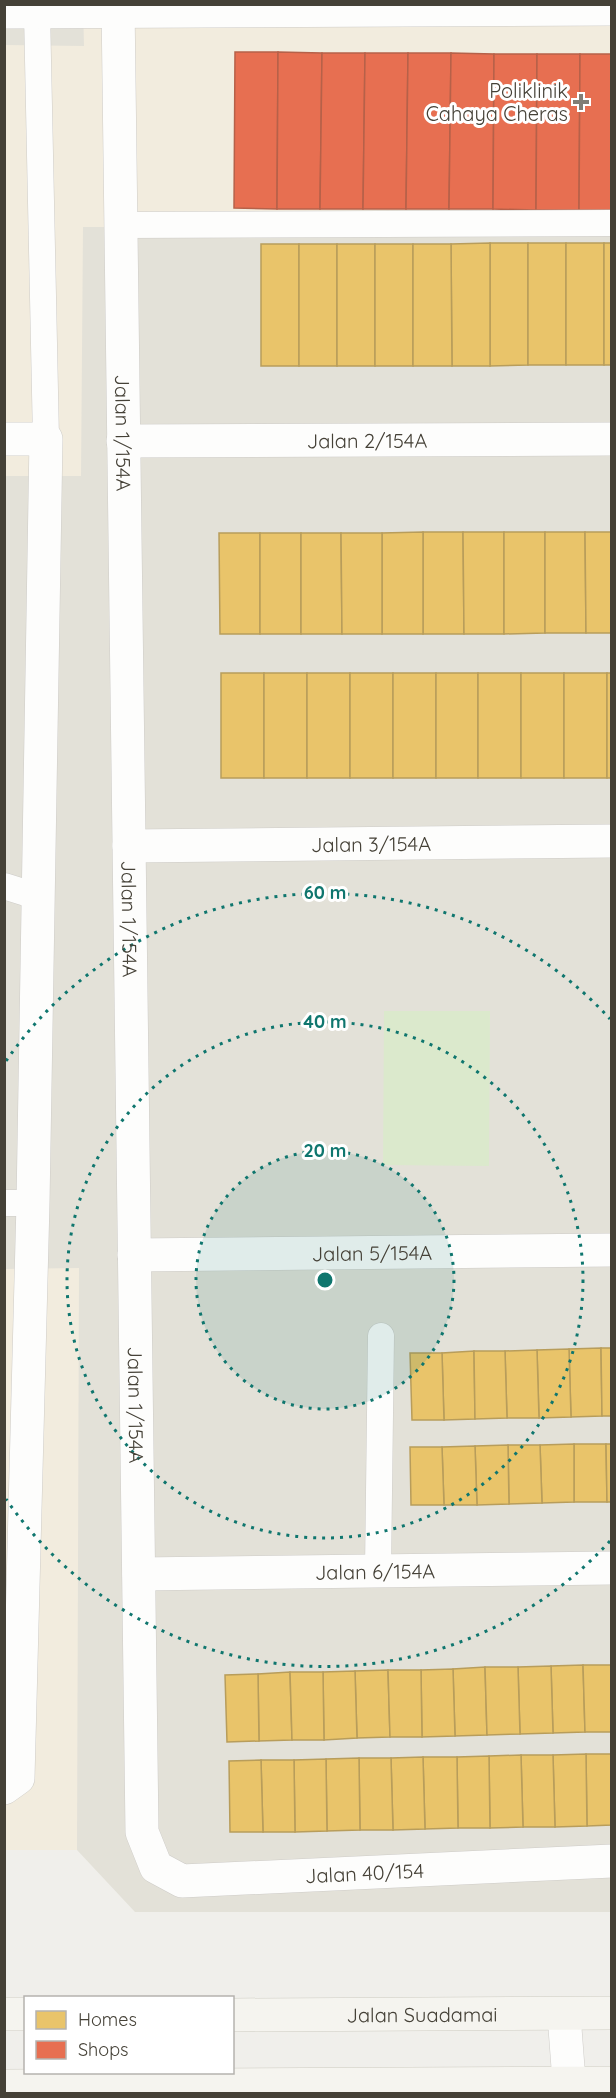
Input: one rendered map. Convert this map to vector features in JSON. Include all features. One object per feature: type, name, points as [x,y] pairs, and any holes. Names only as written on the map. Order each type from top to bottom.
[{"type":"main road","name":"Jalan Suadamai","points":[[234,2015],[612,2013]]},
{"type":"main road","points":[[4,2014],[24,2014]]},
{"type":"main road","points":[[4,2086],[570,2089],[612,2083]]},
{"type":"street","points":[[4,12],[118,8],[612,9]]},
{"type":"street","name":"Jalan 1/154A","points":[[118,8],[142,1832]]},
{"type":"street","points":[[4,440],[46,439],[39,897],[19,1203],[15,1568],[18,1778],[4,1788]]},
{"type":"street","name":"Jalan 2/154A","points":[[123,441],[612,439]]},
{"type":"street","name":"Jalan 3/154A","points":[[129,846],[612,841]]},
{"type":"street","name":"Jalan 5/154A","points":[[134,1256],[612,1251]]},
{"type":"street","name":"Jalan 6/154A","points":[[138,1574],[612,1568]]},
{"type":"street","name":"Jalan 40/154","points":[[142,1832],[156,1867],[182,1881],[612,1861]]},
{"type":"street","points":[[564,2015],[570,2089]]},
{"type":"lane","points":[[37,12],[46,439]]},
{"type":"lane","points":[[121,225],[612,223]]},
{"type":"lane","points":[[4,886],[39,897]]},
{"type":"lane","points":[[378,1570],[381,1336]]},
{"type":"shaded area","points":[[4,5],[611,5],[611,1912],[135,1912],[77,1850],[5,1850]]},
{"type":"shaded area","points":[[83,5],[611,5],[611,227],[83,227],[81,476],[5,476],[5,45],[84,46]]},
{"type":"shaded area","points":[[79,1268],[77,1850],[5,1850],[4,1269]]},
{"type":"green space","points":[[384,1011],[490,1011],[489,1166],[383,1165]]},
{"type":"building: Homes","points":[[490,243],[528,243],[528,365],[490,366]]},
{"type":"building: Homes","points":[[490,243],[490,366],[452,366],[451,244]]},
{"type":"building: Homes","points":[[528,243],[566,243],[566,365],[528,365]]},
{"type":"building: Homes","points":[[566,243],[604,243],[604,365],[566,365]]},
{"type":"building: Homes","points":[[604,243],[612,243],[612,365],[604,365]]},
{"type":"building: Homes","points":[[261,244],[299,244],[299,366],[261,366]]},
{"type":"building: Homes","points":[[299,244],[337,244],[337,366],[299,366]]},
{"type":"building: Homes","points":[[337,244],[375,244],[375,366],[337,366]]},
{"type":"building: Homes","points":[[375,244],[413,244],[413,366],[375,366]]},
{"type":"building: Homes","points":[[413,244],[451,244],[452,366],[413,366]]},
{"type":"building: Homes","points":[[423,532],[463,532],[464,634],[423,634]]},
{"type":"building: Homes","points":[[423,532],[423,634],[382,634],[382,533]]},
{"type":"building: Homes","points":[[463,532],[504,532],[504,634],[464,634]]},
{"type":"building: Homes","points":[[504,532],[545,532],[545,633],[504,634]]},
{"type":"building: Homes","points":[[545,532],[585,532],[586,633],[545,633]]},
{"type":"building: Homes","points":[[585,532],[612,532],[612,633],[586,633]]},
{"type":"building: Homes","points":[[219,533],[260,533],[260,634],[220,634]]},
{"type":"building: Homes","points":[[260,533],[301,533],[301,634],[260,634]]},
{"type":"building: Homes","points":[[301,533],[341,533],[342,634],[301,634]]},
{"type":"building: Homes","points":[[341,533],[382,533],[382,634],[342,634]]},
{"type":"building: Homes","points":[[221,673],[264,673],[264,778],[221,778]]},
{"type":"building: Homes","points":[[264,673],[307,673],[307,778],[264,778]]},
{"type":"building: Homes","points":[[307,673],[350,673],[350,778],[307,778]]},
{"type":"building: Homes","points":[[350,673],[393,673],[393,778],[350,778]]},
{"type":"building: Homes","points":[[393,673],[436,673],[436,778],[393,778]]},
{"type":"building: Homes","points":[[436,673],[478,673],[478,778],[436,778]]},
{"type":"building: Homes","points":[[478,673],[521,673],[521,778],[478,778]]},
{"type":"building: Homes","points":[[521,673],[564,673],[564,778],[521,778]]},
{"type":"building: Homes","points":[[564,673],[607,673],[607,778],[564,778]]},
{"type":"building: Homes","points":[[607,673],[612,673],[612,778],[607,778]]},
{"type":"building: Homes","points":[[601,1348],[602,1416],[571,1417],[569,1349]]},
{"type":"building: Homes","points":[[601,1348],[612,1348],[612,1416],[602,1416]]},
{"type":"building: Homes","points":[[569,1349],[571,1417],[539,1418],[537,1350]]},
{"type":"building: Homes","points":[[537,1350],[539,1418],[507,1418],[505,1351]]},
{"type":"building: Homes","points":[[474,1351],[475,1419],[444,1420],[442,1353]]},
{"type":"building: Homes","points":[[474,1351],[505,1351],[507,1418],[475,1419]]},
{"type":"building: Homes","points":[[410,1353],[442,1353],[444,1420],[412,1420]]},
{"type":"building: Homes","points":[[574,1444],[606,1444],[607,1502],[574,1502]]},
{"type":"building: Homes","points":[[574,1444],[574,1502],[542,1503],[540,1445]]},
{"type":"building: Homes","points":[[606,1444],[612,1444],[612,1502],[607,1502]]},
{"type":"building: Homes","points":[[508,1445],[540,1445],[542,1503],[509,1504]]},
{"type":"building: Homes","points":[[508,1445],[509,1504],[477,1505],[475,1446]]},
{"type":"building: Homes","points":[[475,1446],[477,1505],[444,1505],[442,1447]]},
{"type":"building: Homes","points":[[410,1447],[442,1447],[444,1505],[411,1505]]},
{"type":"building: Homes","points":[[583,1665],[585,1732],[553,1733],[551,1666]]},
{"type":"building: Homes","points":[[583,1665],[612,1665],[612,1732],[585,1732]]},
{"type":"building: Homes","points":[[551,1666],[553,1733],[520,1734],[518,1667]]},
{"type":"building: Homes","points":[[485,1667],[487,1735],[455,1736],[453,1669]]},
{"type":"building: Homes","points":[[485,1667],[518,1667],[520,1734],[487,1735]]},
{"type":"building: Homes","points":[[453,1669],[455,1736],[422,1737],[421,1670]]},
{"type":"building: Homes","points":[[388,1670],[390,1737],[357,1738],[355,1671]]},
{"type":"building: Homes","points":[[388,1670],[421,1670],[422,1737],[390,1737]]},
{"type":"building: Homes","points":[[355,1671],[357,1738],[324,1740],[323,1672]]},
{"type":"building: Homes","points":[[290,1672],[292,1740],[259,1741],[258,1674]]},
{"type":"building: Homes","points":[[290,1672],[323,1672],[324,1740],[292,1740]]},
{"type":"building: Homes","points":[[258,1674],[259,1741],[227,1742],[225,1675]]},
{"type":"building: Homes","points":[[586,1754],[612,1754],[612,1825],[587,1826]]},
{"type":"building: Homes","points":[[586,1754],[587,1826],[555,1827],[553,1755]]},
{"type":"building: Homes","points":[[521,1755],[553,1755],[555,1827],[523,1827]]},
{"type":"building: Homes","points":[[521,1755],[523,1827],[490,1828],[489,1756]]},
{"type":"building: Homes","points":[[489,1756],[490,1828],[458,1828],[457,1757]]},
{"type":"building: Homes","points":[[423,1757],[457,1757],[458,1828],[425,1829]]},
{"type":"building: Homes","points":[[423,1757],[425,1829],[393,1830],[391,1758]]},
{"type":"building: Homes","points":[[359,1758],[391,1758],[393,1830],[360,1830]]},
{"type":"building: Homes","points":[[359,1758],[360,1830],[327,1831],[326,1759]]},
{"type":"building: Homes","points":[[326,1759],[327,1831],[295,1832],[294,1760]]},
{"type":"building: Homes","points":[[261,1760],[294,1760],[295,1832],[263,1832]]},
{"type":"building: Homes","points":[[261,1760],[263,1832],[230,1832],[229,1761]]},
{"type":"building: Shops","points":[[235,52],[278,52],[277,209],[234,208]]},
{"type":"building: Shops","points":[[278,52],[322,53],[320,209],[277,209]]},
{"type":"building: Shops","points":[[322,53],[365,53],[363,209],[320,209]]},
{"type":"building: Shops","points":[[365,53],[408,53],[406,209],[363,209]]},
{"type":"building: Shops","points":[[408,53],[451,53],[449,209],[406,209]]},
{"type":"building: Shops","points":[[451,53],[494,54],[493,209],[449,209]]},
{"type":"building: Shops","points":[[494,54],[537,54],[536,210],[493,209]]},
{"type":"building: Shops","points":[[537,54],[580,54],[579,210],[536,210]]},
{"type":"building: Shops","points":[[580,54],[612,54],[612,210],[579,210]]},
{"type":"place","name":"Poliklinik Cahaya Cheras","points":[[581,102]]}]
